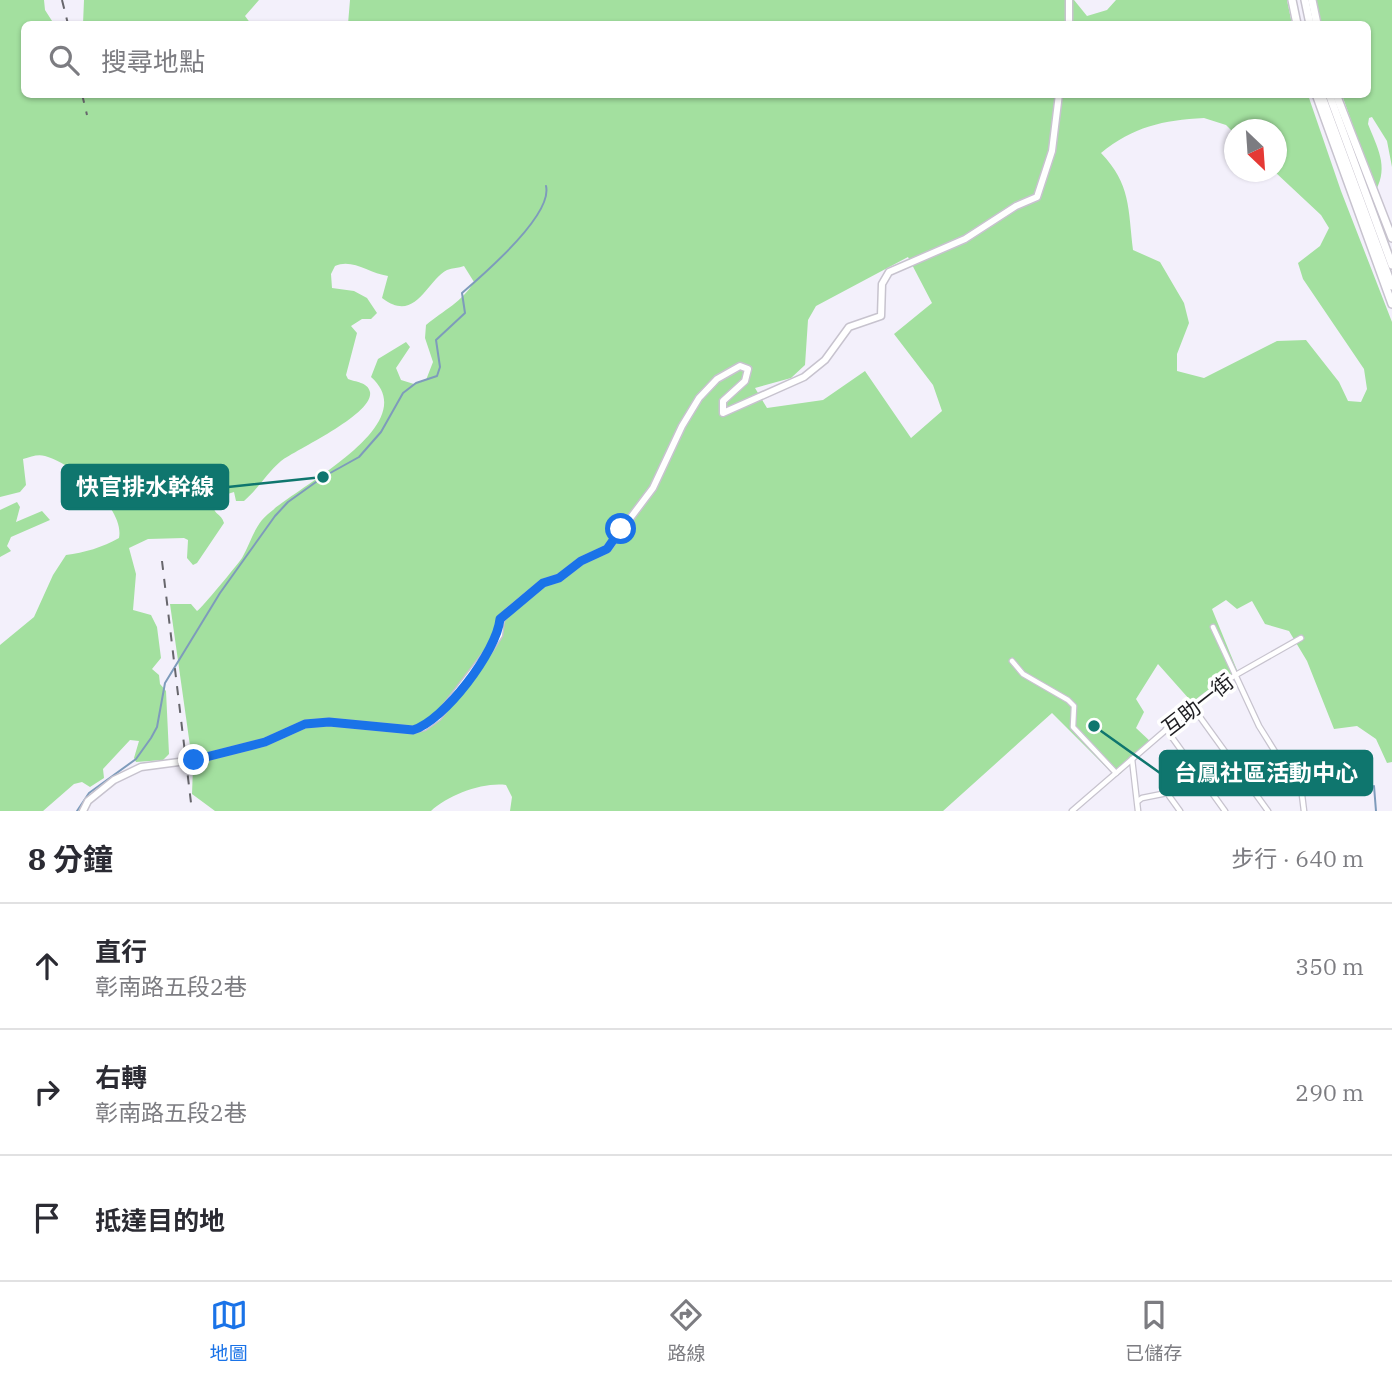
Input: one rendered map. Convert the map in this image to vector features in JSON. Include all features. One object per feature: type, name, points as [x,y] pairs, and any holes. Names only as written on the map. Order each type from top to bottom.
[{"type":"main road","points":[[1294,0],[1298,21]]},
{"type":"main road","points":[[1305,0],[1309,21]]},
{"type":"main road","points":[[1312,0],[1316,21]]},
{"type":"main road","points":[[1317,98],[1392,304]]},
{"type":"main road","points":[[1322,98],[1392,286]]},
{"type":"main road","points":[[1330,98],[1392,265]]},
{"type":"main road","points":[[1338,98],[1392,238]]},
{"type":"street","points":[[1069,0],[1069,21]]},
{"type":"street","points":[[83,811],[88,802],[114,780],[141,767],[194,760],[265,742],[305,724],[329,722],[413,730],[438,717],[499,635],[500,619],[543,583],[559,578],[581,561],[607,549],[653,488],[682,426],[699,398],[717,379],[740,366],[748,369],[745,381],[723,401],[723,413],[804,377],[825,360],[849,327],[881,316],[882,285],[889,272],[965,239],[1016,206],[1037,197],[1052,151],[1059,98]]},
{"type":"street","points":[[1213,627],[1259,726],[1302,795],[1304,811]]},
{"type":"street","name":"互助一街","points":[[1072,811],[1192,706],[1234,676],[1301,638]]},
{"type":"street","points":[[1012,662],[1023,674],[1074,706],[1073,727],[1116,773]]},
{"type":"street","points":[[1192,706],[1268,811]]},
{"type":"street","points":[[1166,729],[1225,811]]},
{"type":"street","points":[[1132,759],[1138,811]]},
{"type":"street","points":[[1138,801],[1167,793],[1180,811]]},
{"type":"green space","points":[[0,0],[44,0],[45,10],[52,21],[21,21],[21,98],[1309,98],[1341,191],[1392,322],[1392,762],[1387,763],[1376,739],[1357,726],[1334,729],[1307,661],[1289,631],[1265,624],[1252,601],[1237,609],[1226,600],[1212,609],[1239,675],[1198,709],[1158,664],[1136,699],[1144,712],[1136,728],[1152,743],[1120,774],[1110,771],[1052,713],[943,811],[510,811],[512,797],[506,785],[497,785],[466,791],[431,811],[215,811],[192,794],[193,767],[170,604],[191,604],[197,611],[242,558],[262,520],[347,456],[368,436],[381,416],[383,396],[371,377],[378,359],[406,342],[410,347],[396,368],[401,380],[414,384],[426,380],[433,362],[425,338],[426,325],[458,300],[474,282],[464,266],[447,270],[412,303],[394,305],[382,298],[388,276],[354,265],[341,264],[335,266],[331,274],[332,288],[354,291],[367,298],[377,313],[371,319],[362,319],[351,326],[357,333],[346,375],[348,379],[367,386],[370,392],[368,401],[348,420],[281,461],[244,501],[236,501],[234,492],[218,497],[214,510],[224,523],[197,563],[193,565],[187,558],[188,540],[184,538],[148,539],[129,548],[136,574],[133,610],[151,615],[157,627],[161,658],[152,669],[159,675],[160,684],[166,691],[169,754],[163,760],[136,762],[134,758],[139,741],[130,740],[103,769],[104,778],[90,787],[82,782],[74,784],[43,811],[0,811],[0,645],[34,617],[53,575],[66,555],[93,549],[119,538],[119,526],[105,501],[82,477],[56,460],[45,456],[23,459],[26,485],[20,492],[0,497]],"holes":[[[1204,118],[1224,124],[1224,119],[1287,119],[1286,182],[1321,215],[1329,228],[1320,246],[1298,263],[1303,279],[1364,369],[1367,389],[1361,402],[1348,401],[1339,382],[1306,340],[1277,341],[1204,378],[1177,371],[1177,354],[1189,323],[1184,303],[1160,262],[1133,250],[1129,209],[1123,187],[1111,164],[1101,153],[1137,131],[1162,123]],[[908,257],[932,303],[894,334],[933,385],[942,411],[911,438],[865,371],[823,400],[767,408],[755,388],[791,378],[805,365],[808,320],[816,306]]]},
{"type":"green space","points":[[84,0],[259,0],[245,16],[249,21],[83,21]]},
{"type":"green space","points":[[350,0],[1074,0],[1087,16],[1107,10],[1116,0],[1287,0],[1291,21],[348,21]]},
{"type":"green space","points":[[1315,0],[1392,0],[1392,167],[1387,141],[1372,117],[1369,118],[1368,124],[1382,165],[1376,190],[1343,98],[1371,98],[1371,21],[1320,21]]},
{"type":"green space","points":[[17,502],[20,507],[16,522],[42,511],[50,520],[11,537],[7,546],[11,551],[0,557],[0,510]]},
{"type":"waterway","points":[[77,811],[89,793],[136,759],[151,738],[157,727],[165,683],[220,593],[275,516],[288,502],[323,477],[359,457],[381,432],[403,393],[416,383],[437,376],[440,367],[436,340],[465,313],[462,293],[500,259],[528,228],[539,212],[545,198],[546,186]]},
{"type":"waterway","points":[[1374,786],[1376,811]]},
{"type":"railway","points":[[62,0],[67,21]]},
{"type":"railway","points":[[83,98],[87,115]]},
{"type":"railway","points":[[162,561],[192,811]]},
{"type":"place","name":"快官排水幹線","points":[[323,477]]},
{"type":"place","name":"台鳳社區活動中心","points":[[1094,726]]},
{"type":"route","points":[[194,760],[265,742],[305,724],[329,722],[413,730],[424,727],[438,717],[490,649],[499,635],[500,619],[543,583],[559,578],[581,561],[607,549],[621,529]]}]
